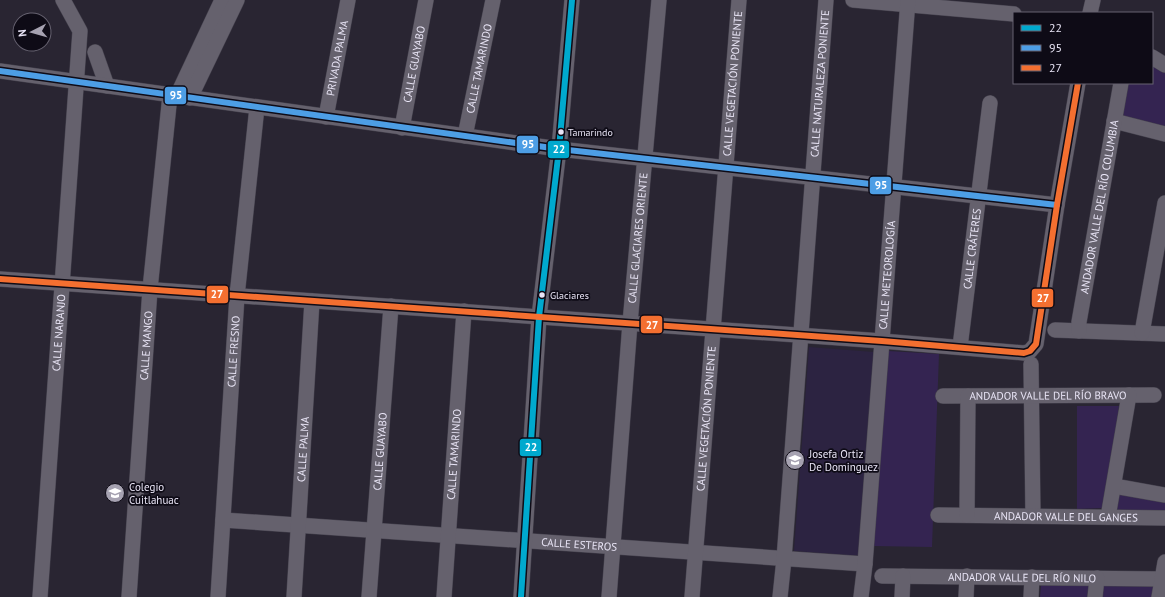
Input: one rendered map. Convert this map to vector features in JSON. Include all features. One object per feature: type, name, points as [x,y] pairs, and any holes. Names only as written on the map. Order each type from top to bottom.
[{"type":"street","name":"CALLE NARANJO","points":[[40,597],[80,31],[63,0]]},
{"type":"street","points":[[179,96],[222,0]]},
{"type":"street","points":[[179,96],[237,0]]},
{"type":"street","name":"PRIVADA PALMA","points":[[326,117],[348,0]]},
{"type":"street","name":"CALLE GUAYABO","points":[[402,128],[426,0]]},
{"type":"street","name":"CALLE TAMARINDO","points":[[465,136],[493,0]]},
{"type":"street","points":[[521,597],[540,316],[559,150],[572,0]]},
{"type":"street","name":"CALLE GLACIARES ORIENTE","points":[[609,597],[630,323],[659,0]]},
{"type":"street","name":"CALLE VEGETACIÓN PONIENTE","points":[[692,597],[739,0]]},
{"type":"street","name":"CALLE NATURALEZA PONIENTE","points":[[780,597],[826,0]]},
{"type":"street","points":[[853,0],[908,2],[1013,14]]},
{"type":"street","points":[[1090,12],[1092,0]]},
{"type":"street","name":"CALLE METEOROLOGÍA","points":[[861,597],[908,2]]},
{"type":"street","points":[[95,52],[107,86]]},
{"type":"street","points":[[1153,58],[1165,65]]},
{"type":"street","points":[[0,71],[559,150],[979,197],[1057,204]]},
{"type":"street","points":[[1033,516],[1031,357],[1036,344],[1057,204],[1078,84]]},
{"type":"street","name":"ANDADOR VALLE DEL RÍO COLUMBIA","points":[[1079,331],[1080,314],[1121,84]]},
{"type":"street","name":"CALLE MANGO","points":[[129,597],[150,290],[179,96]]},
{"type":"street","name":"CALLE CRÁTERES","points":[[960,347],[990,103]]},
{"type":"street","name":"CALLE FRESNO","points":[[218,597],[237,296],[257,107]]},
{"type":"street","points":[[1114,121],[1165,134]]},
{"type":"street","points":[[1142,333],[1165,203]]},
{"type":"street","points":[[0,279],[882,341],[1024,353],[1031,357]]},
{"type":"street","name":"CALLE PALMA","points":[[294,597],[312,301]]},
{"type":"street","name":"CALLE GUAYABO","points":[[369,597],[391,306]]},
{"type":"street","name":"CALLE TAMARINDO","points":[[444,597],[464,311]]},
{"type":"street","points":[[1054,330],[1165,334]]},
{"type":"street","points":[[1108,517],[1129,395]]},
{"type":"street","name":"ANDADOR VALLE DEL RÍO BRAVO","points":[[942,396],[1154,395]]},
{"type":"street","points":[[967,515],[968,396]]},
{"type":"street","points":[[1114,486],[1165,495]]},
{"type":"street","name":"ANDADOR VALLE DEL GANGES","points":[[938,515],[1165,518]]},
{"type":"street","name":"CALLE ESTEROS","points":[[223,520],[864,564]]},
{"type":"street","points":[[1159,597],[1165,562]]},
{"type":"street","name":"ANDADOR VALLE DEL RÍO NILO","points":[[882,576],[1162,579]]},
{"type":"street","points":[[902,597],[903,576]]},
{"type":"street","points":[[966,597],[967,576]]},
{"type":"street","points":[[1031,597],[1032,577]]},
{"type":"street","points":[[1095,597],[1098,578]]},
{"type":"shaded area","points":[[1153,62],[1165,70],[1165,129],[1121,119],[1127,84],[1153,84]]},
{"type":"shaded area","points":[[809,347],[874,352],[859,556],[794,551]]},
{"type":"shaded area","points":[[888,351],[939,354],[932,547],[873,546]]},
{"type":"shaded area","points":[[1077,406],[1119,406],[1105,508],[1077,509]]},
{"type":"shaded area","points":[[1118,492],[1165,500],[1165,514],[1115,513]]},
{"type":"shaded area","points":[[1102,583],[1154,584],[1152,597],[1100,597]]},
{"type":"shaded area","points":[[1041,585],[1089,586],[1087,597],[1040,597]]},
{"type":"transit line","name":"22","points":[[521,597],[539,317],[559,149],[572,0]]},
{"type":"transit line","name":"95","points":[[0,71],[559,149],[1057,205]]},
{"type":"transit line","name":"27","points":[[0,279],[882,341],[1024,353],[1030,351],[1036,344],[1057,205],[1078,84]]},
{"type":"place","name":"Tamarindo","points":[[561,132]]},
{"type":"place","name":"Glaciares","points":[[542,295]]},
{"type":"place","name":"Josefa Ortiz De Dominguez","points":[[795,460]]},
{"type":"place","name":"Colegio Cuitlahuac","points":[[115,493]]}]
